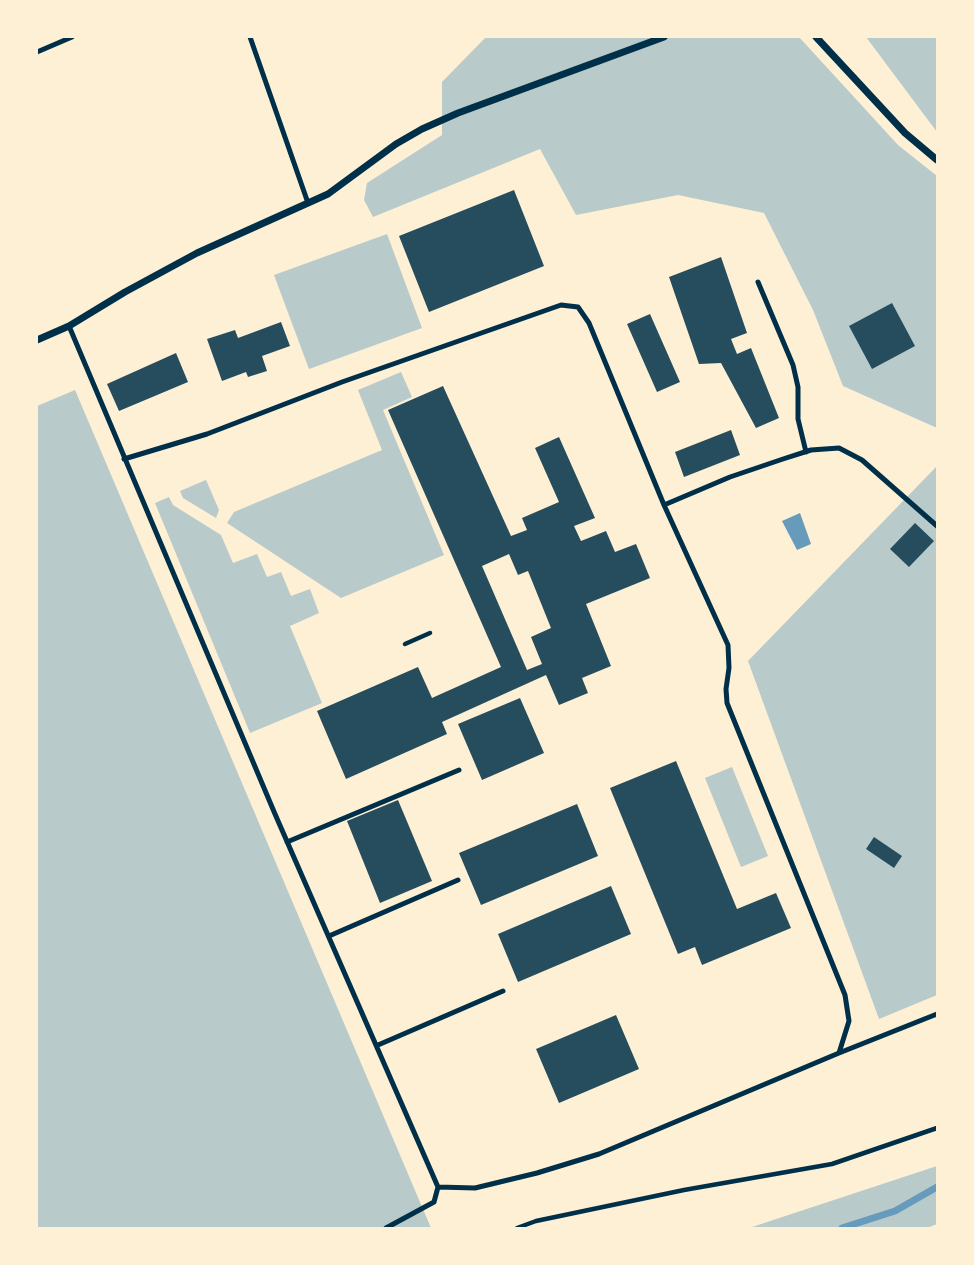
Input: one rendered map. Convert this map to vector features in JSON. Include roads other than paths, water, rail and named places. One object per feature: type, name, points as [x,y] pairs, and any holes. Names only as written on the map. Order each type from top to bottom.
[{"type":"street","points":[[37,340],[69,326],[197,253],[328,194],[396,144],[457,113],[664,37]]},
{"type":"street","points":[[816,37],[905,133],[937,160]]},
{"type":"lane","points":[[37,52],[72,37]]},
{"type":"lane","points":[[250,37],[308,204]]},
{"type":"lane","points":[[758,282],[793,365],[798,387],[798,419],[806,452]]},
{"type":"lane","points":[[124,460],[207,434],[342,382],[561,305],[578,307],[589,323],[664,505],[728,645],[727,703],[845,995],[849,1021],[839,1053]]},
{"type":"lane","points":[[69,326],[287,842],[438,1187],[433,1202],[386,1228]]},
{"type":"lane","points":[[664,505],[730,477],[806,452],[839,448],[862,460],[937,526]]},
{"type":"lane","points":[[287,842],[459,770]]},
{"type":"lane","points":[[329,936],[458,880]]},
{"type":"lane","points":[[378,1045],[503,991]]},
{"type":"lane","points":[[438,1187],[475,1188],[599,1154],[937,1014]]},
{"type":"water","points":[[800,513],[811,544],[797,550],[782,521]]},
{"type":"waterway","points":[[842,1228],[895,1211],[937,1187]]}]
